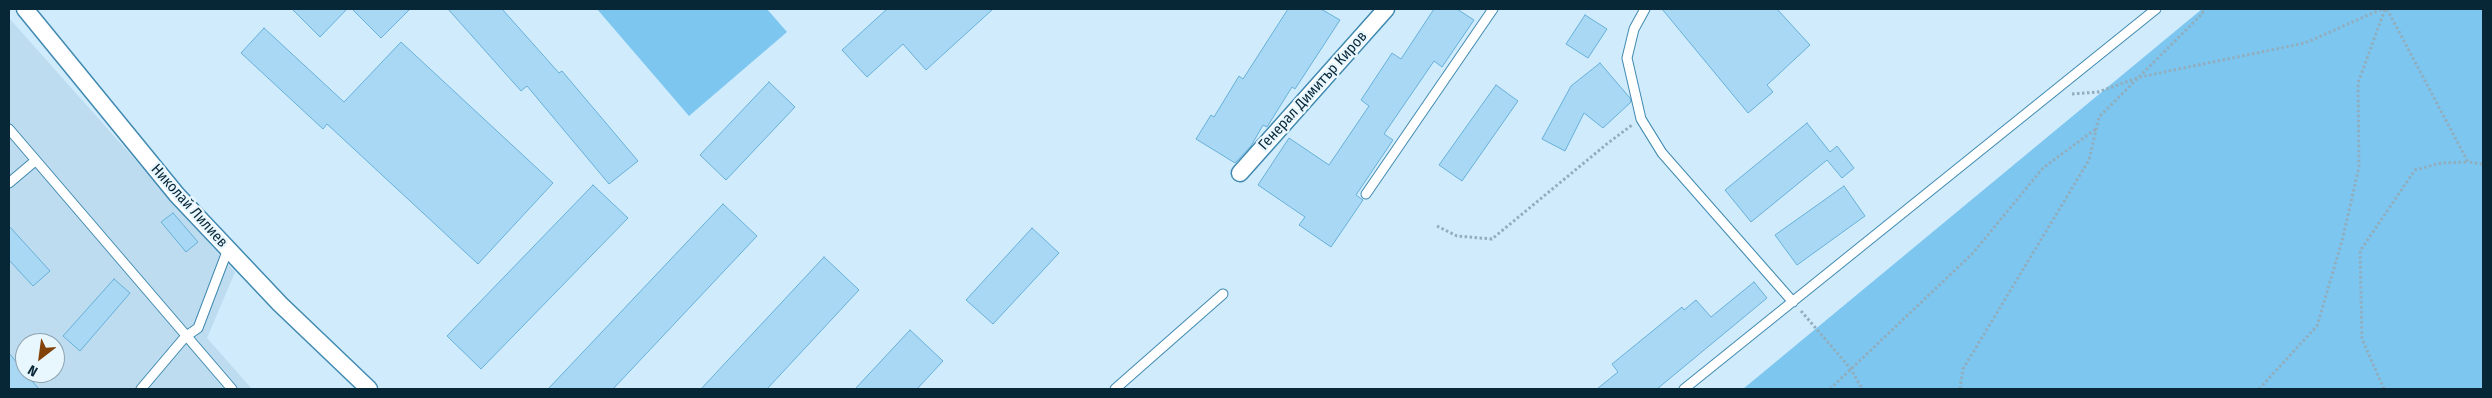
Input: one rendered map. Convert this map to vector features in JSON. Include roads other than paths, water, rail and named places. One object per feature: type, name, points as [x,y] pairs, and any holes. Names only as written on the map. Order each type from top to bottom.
[{"type":"street","name":"Николай Лилиев","points":[[25,9],[177,195],[280,304],[369,389]]},
{"type":"street","name":"Генерал Димитър Киров","points":[[1240,172],[1386,9]]},
{"type":"lane","points":[[1366,194],[1494,9]]},
{"type":"lane","points":[[1646,9],[1634,29],[1627,58],[1641,119],[1662,154],[1793,302]]},
{"type":"lane","points":[[1684,389],[2156,9]]},
{"type":"lane","points":[[9,129],[232,389]]},
{"type":"lane","points":[[9,183],[35,160]]},
{"type":"lane","points":[[141,389],[186,337],[198,328],[228,249]]},
{"type":"lane","points":[[1114,389],[1223,294]]}]
